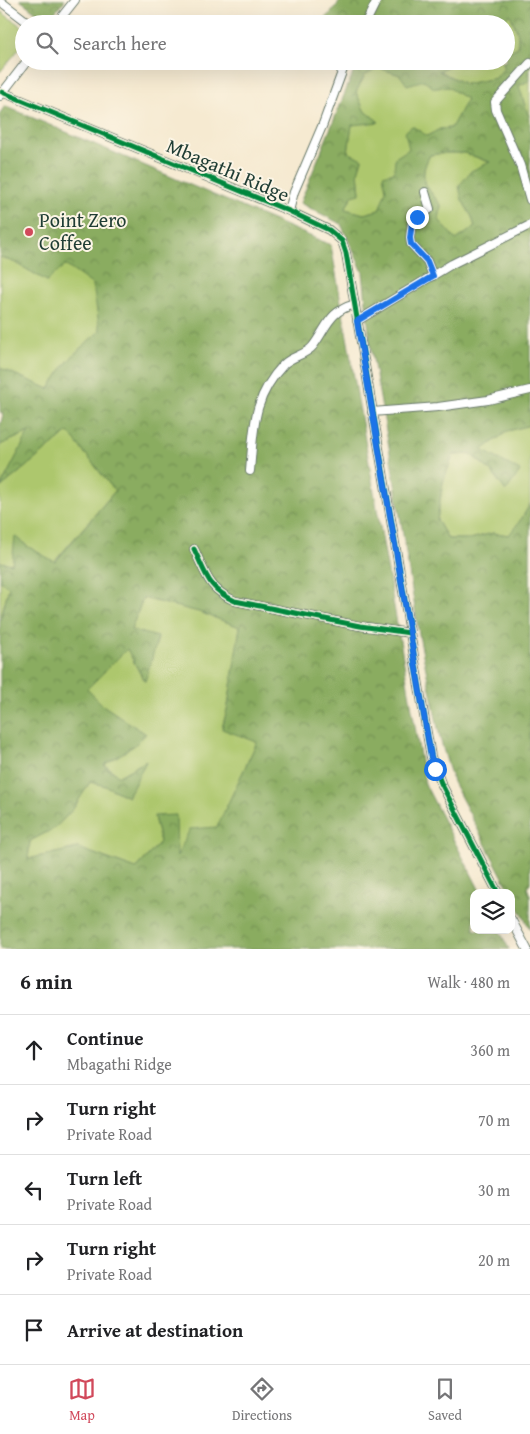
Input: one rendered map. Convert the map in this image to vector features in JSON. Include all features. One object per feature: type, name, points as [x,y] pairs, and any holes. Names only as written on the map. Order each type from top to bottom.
[{"type":"street","points":[[63,15],[75,0]]},
{"type":"street","points":[[369,15],[377,0]]},
{"type":"street","points":[[0,1],[18,15]]},
{"type":"street","points":[[530,63],[495,102],[496,110],[520,165],[530,200]]},
{"type":"street","points":[[1,94],[20,70]]},
{"type":"street","points":[[288,211],[343,70]]},
{"type":"street","name":"Mbagathi Ridge","points":[[1,94],[288,211],[329,230],[342,241],[355,304],[431,757],[435,769],[496,889]]},
{"type":"street","points":[[426,192],[430,209],[412,222],[410,238],[411,244],[427,261],[433,276]]},
{"type":"street","points":[[357,321],[452,264],[530,225]]},
{"type":"street","points":[[250,471],[255,412],[266,389],[283,365],[290,359],[312,348],[326,324],[336,312],[344,307],[355,304]]},
{"type":"street","points":[[372,412],[438,407],[488,400],[530,390]]},
{"type":"street","points":[[194,549],[212,587],[222,595],[235,601],[360,626],[410,632]]},
{"type":"street","points":[[515,926],[527,949]]},
{"type":"green space","points":[[20,0],[65,0],[53,15],[40,15]]},
{"type":"green space","points":[[341,0],[530,0],[530,80],[519,86],[528,115],[530,115],[530,425],[508,431],[482,450],[520,471],[506,491],[491,471],[471,454],[453,455],[443,482],[437,520],[448,539],[470,539],[493,533],[509,535],[530,504],[530,883],[527,887],[530,896],[530,929],[515,900],[515,889],[509,889],[453,782],[440,738],[420,640],[370,343],[363,272],[341,224],[300,203],[354,70],[375,70],[365,75],[356,92],[364,110],[379,122],[352,125],[348,152],[362,159],[358,172],[360,194],[352,196],[345,209],[364,214],[379,210],[386,190],[383,175],[394,172],[395,158],[409,149],[405,132],[412,126],[427,136],[440,129],[451,128],[467,99],[448,87],[434,88],[424,80],[407,85],[400,75],[385,70],[441,70],[439,71],[465,84],[496,78],[502,70],[515,70],[515,48],[518,47],[518,34],[515,26],[515,15],[328,15]],"holes":[[[444,153],[465,153],[490,162],[471,171],[459,186],[462,200],[472,217],[475,227],[456,240],[439,220],[441,205],[425,182],[424,170],[426,163],[430,155]]]},
{"type":"green space","points":[[0,11],[15,22],[15,54],[0,72]]},
{"type":"green space","points":[[515,26],[518,34],[518,47],[515,48]]},
{"type":"green space","points":[[375,70],[385,70],[424,80],[434,88],[448,87],[467,99],[451,128],[440,129],[427,136],[412,126],[410,149],[394,172],[379,210],[364,214],[345,209],[353,195],[360,193],[358,172],[362,159],[348,153],[352,124],[379,122],[364,110],[356,92],[365,75]]},
{"type":"green space","points":[[502,70],[496,78],[465,84],[439,71]]},
{"type":"green space","points":[[530,80],[530,115],[528,115],[519,86]]},
{"type":"green space","points":[[5,106],[331,245],[425,784],[479,889],[470,889],[470,934],[501,934],[509,949],[0,949],[0,620],[9,587],[0,581],[0,562],[12,564],[15,536],[27,546],[55,562],[115,491],[68,432],[0,488],[29,432],[0,445],[0,427],[3,414],[0,412],[0,368],[49,389],[60,371],[72,357],[100,331],[93,285],[65,265],[47,281],[16,263],[0,257],[0,113]],"holes":[[[143,598],[199,612],[240,627],[228,706],[222,729],[257,742],[217,827],[190,829],[177,856],[176,815],[154,816],[160,842],[136,869],[78,848],[28,859],[30,841],[55,828],[73,809],[90,782],[106,786],[128,797],[146,761],[119,776],[104,765],[135,745],[146,734],[104,706],[87,689],[127,649],[145,682],[158,637],[131,630]]]},
{"type":"green space","points":[[465,153],[491,163],[471,171],[462,200],[472,217],[475,227],[456,240],[439,220],[441,205],[431,193],[424,176],[426,163],[430,155]]},
{"type":"green space","points":[[0,257],[16,263],[47,281],[65,265],[94,285],[100,331],[72,357],[60,371],[49,389],[0,368]]},
{"type":"green space","points":[[530,425],[530,504],[510,535],[493,533],[470,539],[448,539],[437,520],[443,482],[453,455],[470,454],[491,471],[506,491],[481,450],[508,431]]},
{"type":"green space","points":[[30,432],[0,487],[0,445]]},
{"type":"green space","points":[[68,432],[115,491],[54,562],[27,546],[16,536],[12,564],[0,562],[0,488]]},
{"type":"green space","points":[[0,581],[9,587],[0,620]]},
{"type":"green space","points":[[143,598],[199,612],[240,627],[228,706],[222,728],[257,742],[217,827],[177,857],[154,817],[160,842],[136,869],[78,848],[28,859],[30,841],[55,828],[73,809],[90,782],[106,786],[128,797],[146,761],[119,776],[104,764],[135,745],[146,734],[104,706],[87,689],[127,649],[144,681],[158,638],[131,630]]},
{"type":"cycle path","points":[[2,92],[289,211],[329,230],[342,241],[346,253],[431,757],[441,783],[496,889]]},
{"type":"cycle path","points":[[194,549],[213,586],[235,601],[360,626],[410,633]]},
{"type":"place","name":"Point Zero Coffee","points":[[29,232]]},
{"type":"route","points":[[417,217],[412,222],[411,244],[427,261],[433,276],[357,321],[431,757],[435,769]]}]
